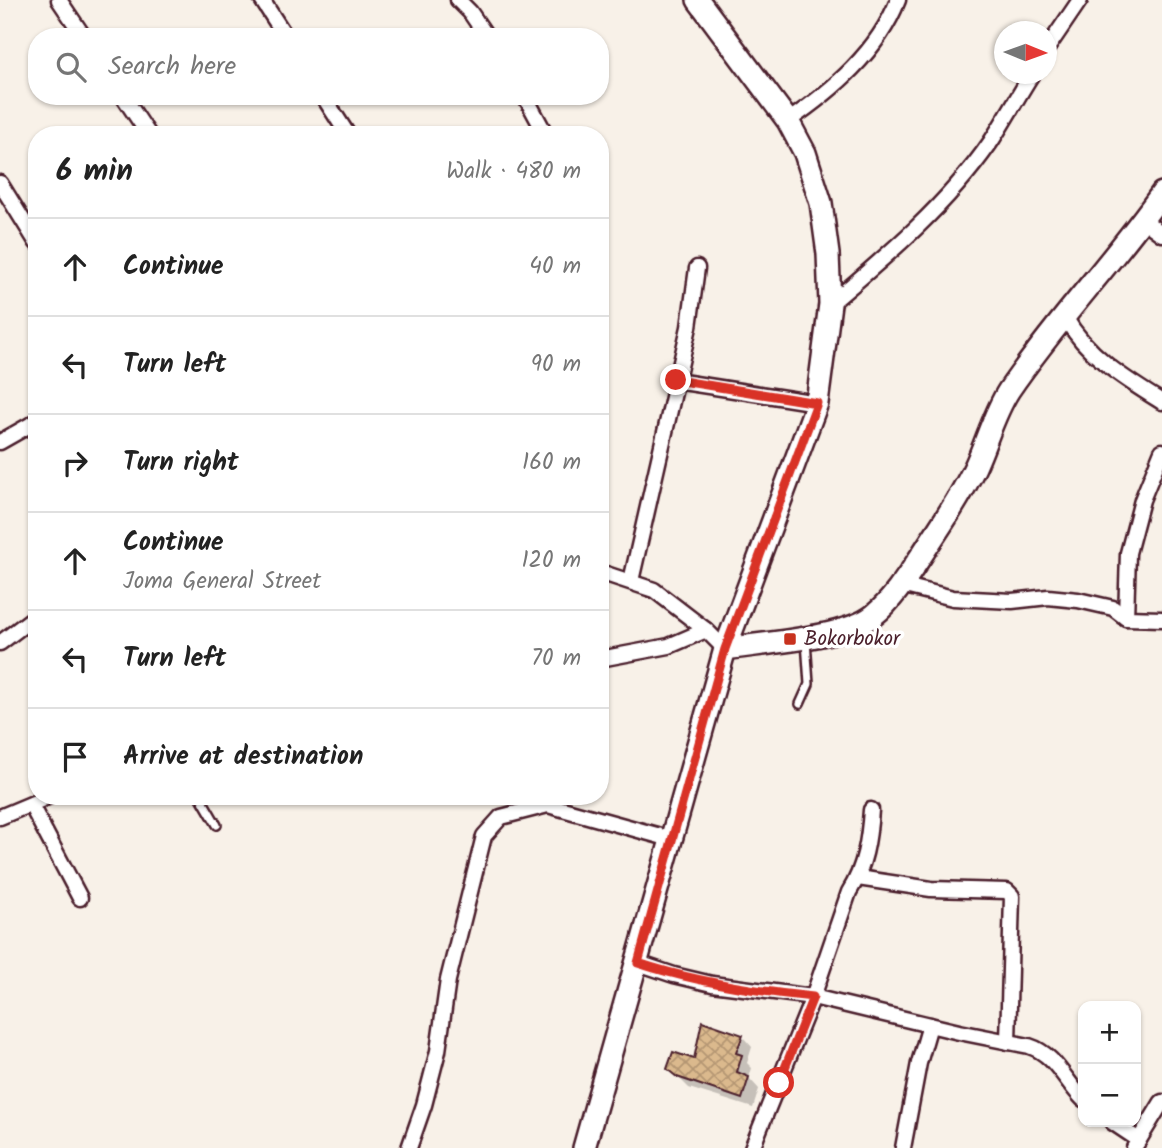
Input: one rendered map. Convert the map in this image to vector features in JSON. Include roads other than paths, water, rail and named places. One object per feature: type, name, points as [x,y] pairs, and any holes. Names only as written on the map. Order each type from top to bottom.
[{"type":"street","points":[[59,0],[77,28]]},
{"type":"street","points":[[262,0],[280,28]]},
{"type":"street","points":[[458,0],[481,28]]},
{"type":"street","points":[[584,1148],[725,649],[817,403],[830,304],[828,254],[821,203],[805,152],[788,121],[698,0]]},
{"type":"street","points":[[788,121],[820,99],[864,57],[882,33],[898,0]]},
{"type":"street","points":[[1057,34],[1080,0]]},
{"type":"street","points":[[830,304],[914,230],[946,197],[989,144],[1026,84]]},
{"type":"street","points":[[129,105],[143,126]]},
{"type":"street","points":[[329,105],[342,126]]},
{"type":"street","points":[[529,105],[539,126]]},
{"type":"street","points":[[0,183],[28,228]]},
{"type":"street","points":[[725,649],[849,627],[873,616],[901,585],[951,511],[1001,403],[1041,345],[1162,193]]},
{"type":"street","points":[[1143,220],[1162,234]]},
{"type":"street","points":[[631,581],[689,327],[697,268]]},
{"type":"street","points":[[1065,317],[1088,350],[1162,402]]},
{"type":"street","points":[[676,380],[817,403]]},
{"type":"street","points":[[1,439],[28,426]]},
{"type":"street","points":[[1126,618],[1128,553],[1142,500],[1162,452]]},
{"type":"street","points":[[609,575],[654,590],[706,630],[725,649]]},
{"type":"street","points":[[901,585],[953,598],[1012,601],[1048,597],[1078,600],[1113,608],[1126,618],[1162,619]]},
{"type":"street","points":[[0,643],[28,622]]},
{"type":"street","points":[[609,657],[669,646],[706,630]]},
{"type":"street","points":[[0,817],[31,805],[80,898]]},
{"type":"street","points":[[410,1148],[438,1051],[448,980],[484,836],[501,817],[548,806],[671,839]]},
{"type":"street","points":[[752,1148],[813,997],[849,892],[858,878],[869,840],[871,810]]},
{"type":"street","points":[[858,878],[931,889],[1007,891],[1014,906],[1008,1042]]},
{"type":"street","points":[[638,963],[712,984],[813,997],[1038,1049],[1050,1057],[1078,1093]]},
{"type":"street","points":[[903,1148],[919,1063],[930,1025]]},
{"type":"street","points":[[1117,1127],[1136,1144],[1162,1102]]},
{"type":"lane","points":[[800,704],[809,684],[806,636]]},
{"type":"lane","points":[[205,805],[217,825]]},
{"type":"place","name":"Bokorbokor","points":[[790,639]]}]
